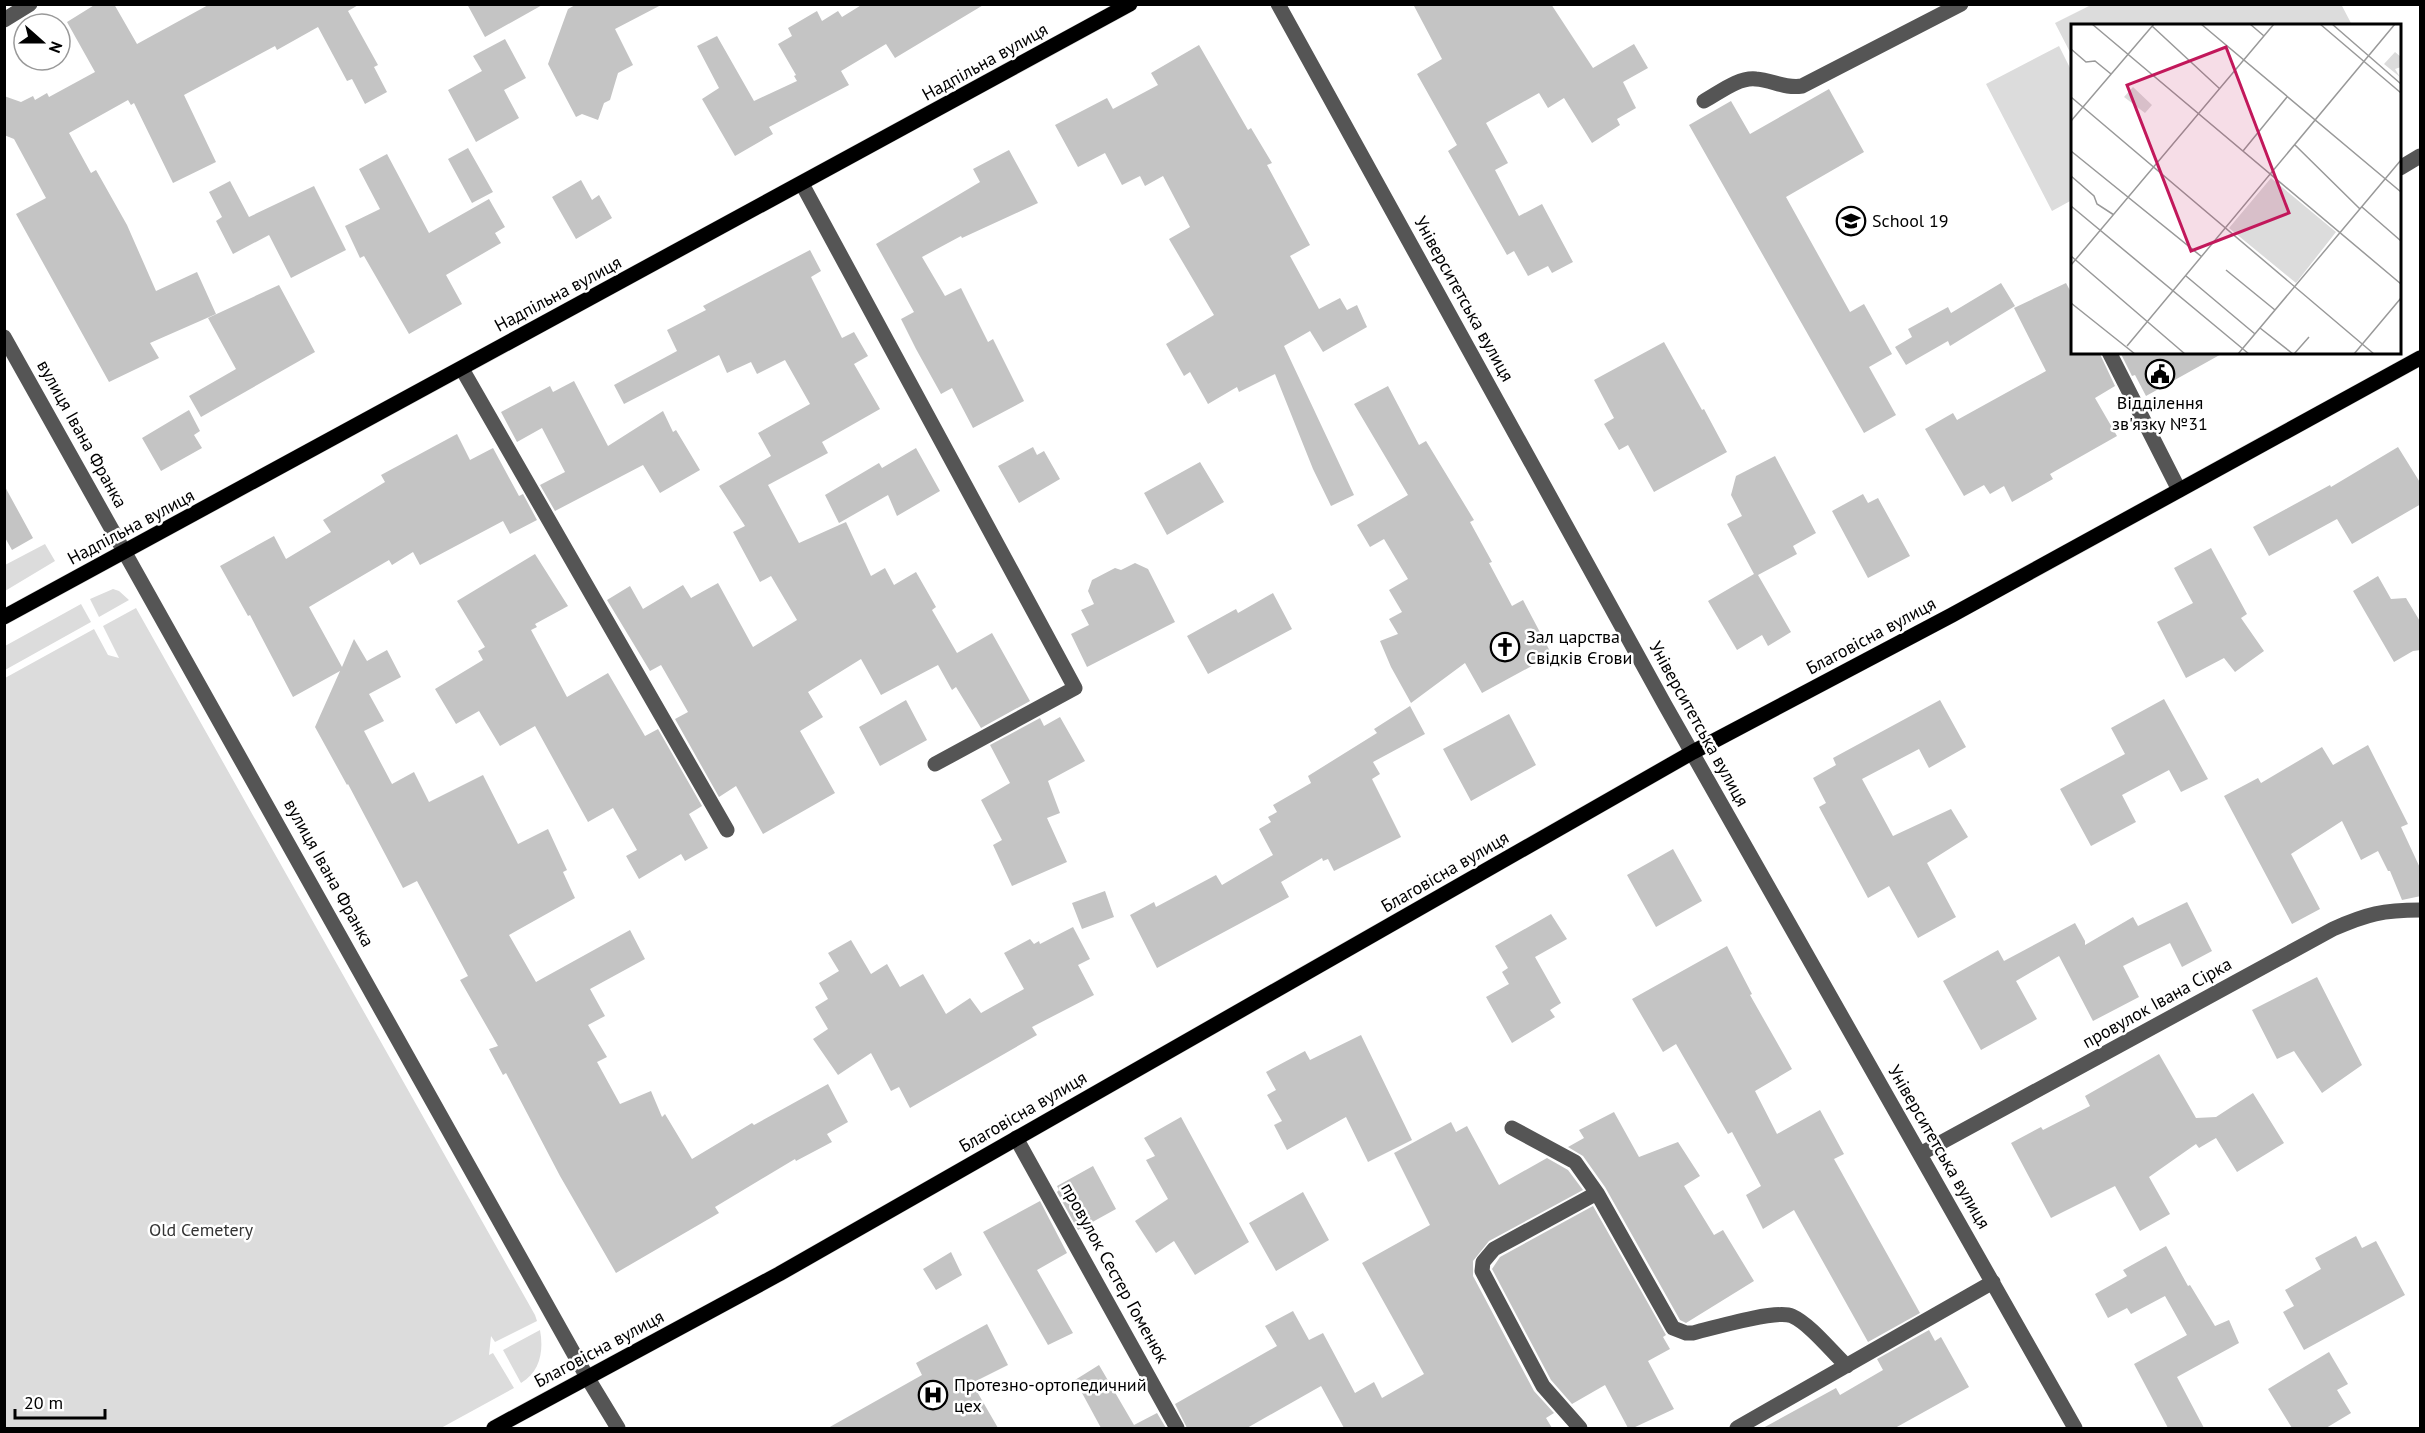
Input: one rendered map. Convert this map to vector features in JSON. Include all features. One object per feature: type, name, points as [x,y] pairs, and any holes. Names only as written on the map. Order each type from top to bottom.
[{"type":"main road","name":"Надпільна вулиця","points":[[4,618],[1130,4]]},
{"type":"main road","name":"Благовісна вулиця","points":[[494,1428],[779,1274],[1693,752],[1952,615],[2421,358]]},
{"type":"street","points":[[4,20],[30,4]]},
{"type":"street","name":"Університетська вулиця","points":[[1278,4],[1693,752],[2075,1428]]},
{"type":"street","points":[[1704,101],[1738,82],[1750,79],[1790,88],[1802,86],[1961,4]]},
{"type":"street","points":[[2401,167],[2421,156]]},
{"type":"street","points":[[802,184],[1075,688],[935,764]]},
{"type":"street","name":"вулиця Івана Франка","points":[[4,337],[587,1377],[618,1428]]},
{"type":"street","points":[[2110,354],[2178,490]]},
{"type":"street","points":[[462,369],[727,830]]},
{"type":"street","name":"провулок Івана Сірка","points":[[1920,1154],[2333,929],[2365,915],[2381,911],[2421,910]]},
{"type":"street","points":[[1512,1128],[1575,1162],[1597,1193],[1673,1328],[1693,1333],[1775,1314],[1791,1315],[1803,1323],[1847,1366]]},
{"type":"street","name":"провулок Сестер Гоменюк","points":[[1016,1138],[1143,1363],[1177,1428]]},
{"type":"street","points":[[1580,1428],[1543,1386],[1482,1271],[1483,1262],[1494,1249],[1597,1193]]},
{"type":"street","points":[[1737,1428],[1993,1282]]},
{"type":"green space","points":[[2341,4],[2351,24],[2071,24],[2071,54],[2055,23],[2091,5]]},
{"type":"green space","points":[[2059,46],[2071,70],[2071,201],[2052,211],[1986,84]]},
{"type":"green space","points":[[45,544],[55,561],[5,591],[5,565]]},
{"type":"green space","points":[[113,589],[129,600],[99,617],[90,599]]},
{"type":"green space","points":[[81,604],[91,622],[5,670],[5,646]]},
{"type":"green space","name":"Old Cemetery","points":[[136,608],[535,1315],[537,1321],[495,1342],[491,1336],[489,1355],[493,1353],[514,1388],[441,1428],[5,1428],[5,678],[94,629],[108,655],[119,658],[103,626]]},
{"type":"green space","points":[[540,1330],[539,1360],[533,1373],[521,1383],[503,1350]]},
{"type":"building","points":[[96,4],[114,4],[137,44],[210,4],[360,4],[348,11],[378,65],[374,67],[387,92],[365,104],[352,79],[347,81],[318,27],[277,50],[275,46],[184,95],[216,162],[173,183],[134,103],[131,105],[128,100],[69,133],[91,173],[96,170],[127,225],[156,291],[197,272],[216,314],[150,343],[159,358],[109,382],[16,214],[46,198],[14,139],[4,135],[4,96],[21,102],[33,96],[35,100],[47,93],[49,97],[95,72],[72,31],[72,19]]},
{"type":"building","points":[[467,4],[544,4],[485,37]]},
{"type":"building","points":[[577,4],[663,4],[615,29],[633,65],[618,73],[610,100],[604,103],[598,120],[582,114],[576,117],[548,64],[568,9]]},
{"type":"building","points":[[863,4],[985,4],[895,58],[886,44],[841,71],[849,85],[769,127],[773,134],[735,156],[702,99],[719,88],[697,46],[717,36],[754,101],[797,81],[794,76],[796,75],[778,44],[792,36],[788,28],[817,11],[822,21],[838,11],[842,17]]},
{"type":"building","points":[[1413,4],[1551,4],[1593,68],[1634,44],[1648,68],[1623,82],[1636,108],[1617,119],[1620,125],[1592,143],[1564,98],[1548,108],[1539,93],[1486,123],[1508,163],[1495,170],[1519,216],[1542,204],[1573,262],[1552,273],[1548,266],[1528,276],[1514,251],[1507,255],[1448,151],[1457,145],[1417,74],[1442,59]]},
{"type":"building","points":[[505,39],[526,78],[504,90],[519,118],[476,142],[448,90],[482,71],[473,56]]},
{"type":"building","points":[[1199,45],[1248,130],[1251,128],[1272,163],[1267,165],[1310,245],[1290,256],[1319,309],[1340,298],[1347,310],[1357,305],[1367,327],[1323,352],[1310,331],[1284,346],[1354,495],[1331,506],[1313,469],[1275,374],[1239,392],[1237,387],[1208,404],[1190,372],[1184,376],[1166,344],[1214,315],[1169,239],[1190,227],[1163,176],[1145,186],[1140,176],[1122,185],[1105,153],[1078,167],[1055,125],[1107,98],[1113,109],[1158,85],[1151,73]]},
{"type":"building","points":[[1829,89],[1864,152],[1786,197],[1850,312],[1864,304],[1892,354],[1869,367],[1896,415],[1864,433],[1689,125],[1731,101],[1750,134]]},
{"type":"building","points":[[468,148],[493,192],[472,203],[448,159]]},
{"type":"building","points":[[1009,150],[1038,203],[962,238],[961,236],[922,257],[945,296],[961,288],[988,342],[993,339],[1024,401],[973,428],[952,388],[941,394],[916,349],[901,319],[914,312],[876,244],[980,182],[973,169]]},
{"type":"building","points":[[387,154],[429,233],[489,199],[505,227],[495,233],[501,243],[446,275],[462,304],[409,334],[364,256],[360,258],[345,226],[380,209],[359,169]]},
{"type":"building","points":[[581,180],[592,200],[599,195],[612,218],[576,239],[552,197]]},
{"type":"building","points":[[230,181],[249,217],[314,186],[346,250],[291,278],[269,235],[233,254],[216,221],[222,217],[209,192]]},
{"type":"building","points":[[810,250],[821,271],[811,277],[842,338],[854,332],[868,356],[854,364],[880,409],[822,442],[828,453],[768,485],[799,543],[846,522],[871,576],[885,568],[894,585],[916,572],[936,607],[932,610],[957,653],[992,633],[1030,701],[981,728],[956,687],[952,690],[938,665],[881,695],[861,659],[808,692],[823,717],[800,731],[835,793],[763,834],[736,786],[719,797],[675,719],[688,712],[661,665],[650,671],[607,600],[630,586],[643,609],[683,585],[691,598],[718,583],[753,647],[797,620],[771,576],[760,582],[733,532],[745,526],[719,486],[771,456],[758,433],[810,404],[785,360],[757,374],[751,362],[727,373],[719,355],[624,404],[614,385],[677,351],[667,330],[706,310],[703,306]]},
{"type":"building","points":[[2001,283],[2015,306],[1950,346],[1948,341],[1906,365],[1895,347],[1912,337],[1908,329],[1948,307],[1951,313]]},
{"type":"building","points":[[2066,283],[2071,292],[2071,354],[2100,354],[2115,386],[2095,398],[2117,436],[2050,474],[2053,479],[2012,502],[2004,486],[1990,494],[1984,485],[1964,496],[1925,429],[1953,413],[1957,420],[2046,371],[2014,308]]},
{"type":"building","points":[[279,285],[315,352],[201,417],[189,396],[236,369],[208,318]]},
{"type":"building","points":[[1664,342],[1727,452],[1654,492],[1628,445],[1619,450],[1604,424],[1614,418],[1594,380]]},
{"type":"building","name":"Відділення зв'язку №31","points":[[2121,354],[2221,354],[2146,396],[2135,375],[2132,376]]},
{"type":"building","points":[[574,381],[608,446],[663,411],[673,432],[676,430],[700,470],[660,493],[643,465],[555,511],[540,485],[565,472],[542,428],[517,442],[501,412],[550,386],[553,392]]},
{"type":"building","points":[[1388,386],[1419,445],[1426,441],[1474,520],[1470,522],[1512,606],[1523,600],[1552,655],[1482,693],[1465,663],[1411,703],[1380,641],[1398,634],[1389,619],[1402,612],[1389,590],[1408,579],[1384,539],[1370,547],[1357,525],[1408,495],[1354,404]]},
{"type":"building","points":[[189,410],[200,431],[194,435],[202,448],[161,471],[142,438]]},
{"type":"building","points":[[457,434],[470,460],[493,448],[519,496],[523,494],[537,520],[510,534],[503,521],[420,565],[413,552],[392,565],[389,560],[309,607],[342,667],[354,639],[367,661],[387,650],[401,677],[369,694],[384,721],[364,731],[392,784],[414,772],[429,802],[483,775],[518,844],[548,829],[567,870],[563,872],[575,898],[509,935],[536,982],[630,930],[645,959],[590,989],[605,1016],[588,1025],[607,1057],[597,1062],[620,1104],[651,1091],[662,1117],[665,1114],[692,1159],[752,1123],[754,1125],[828,1084],[848,1122],[827,1134],[832,1142],[796,1161],[795,1159],[715,1207],[719,1213],[616,1273],[560,1176],[506,1073],[503,1075],[489,1049],[498,1046],[460,980],[468,976],[417,881],[403,888],[315,727],[340,671],[293,697],[250,615],[248,616],[220,566],[274,536],[286,559],[331,532],[323,520],[385,482],[381,475]]},
{"type":"building","points":[[1033,447],[1037,455],[1044,451],[1060,479],[1019,503],[998,466]]},
{"type":"building","points":[[2398,447],[2421,484],[2421,504],[2352,544],[2337,519],[2269,556],[2253,527],[2330,485],[2331,487]]},
{"type":"building","points":[[916,448],[940,491],[897,516],[888,495],[839,523],[825,495],[879,463],[882,468]]},
{"type":"building","points":[[1775,456],[1816,533],[1793,546],[1797,554],[1758,575],[1791,632],[1768,646],[1762,635],[1737,650],[1708,601],[1754,574],[1727,524],[1742,516],[1731,495],[1736,476]]},
{"type":"building","points":[[1200,462],[1224,502],[1167,535],[1144,493]]},
{"type":"building","points":[[4,485],[33,538],[12,550],[4,536]]},
{"type":"building","points":[[1863,494],[1868,503],[1878,498],[1910,556],[1868,578],[1832,511]]},
{"type":"building","points":[[2211,548],[2247,614],[2241,618],[2264,651],[2235,672],[2224,658],[2186,678],[2157,622],[2193,603],[2174,568]]},
{"type":"building","points":[[535,554],[568,606],[535,624],[537,627],[531,630],[567,697],[608,673],[645,736],[658,729],[702,806],[689,814],[708,848],[685,861],[681,854],[639,879],[626,856],[637,850],[613,808],[588,822],[535,726],[500,746],[479,711],[456,724],[435,689],[483,660],[478,651],[485,647],[457,601]]},
{"type":"building","points":[[1135,563],[1148,569],[1175,622],[1087,667],[1071,634],[1089,625],[1081,610],[1094,604],[1088,591],[1092,580],[1115,568],[1121,570]]},
{"type":"building","points":[[2378,576],[2391,599],[2406,598],[2421,623],[2421,650],[2413,651],[2394,662],[2353,591]]},
{"type":"building","points":[[1273,593],[1292,629],[1208,674],[1187,636],[1236,609],[1238,613]]},
{"type":"building","points":[[2164,699],[2208,779],[2181,792],[2169,770],[2122,795],[2136,822],[2091,846],[2060,789],[2125,754],[2111,728]]},
{"type":"building","points":[[906,700],[927,740],[880,766],[859,727]]},
{"type":"building","points":[[1940,700],[1966,747],[1929,768],[1919,749],[1862,779],[1893,836],[1951,809],[1968,837],[1927,863],[1956,917],[1918,938],[1889,886],[1868,898],[1819,807],[1826,803],[1813,778],[1836,765],[1833,758]]},
{"type":"building","points":[[1410,706],[1425,734],[1373,762],[1380,774],[1372,779],[1401,837],[1334,871],[1328,859],[1323,861],[1322,858],[1281,882],[1289,897],[1157,968],[1130,915],[1154,902],[1156,907],[1216,875],[1222,885],[1273,855],[1259,829],[1271,822],[1268,817],[1277,812],[1273,805],[1311,783],[1308,776],[1377,733],[1374,729]]},
{"type":"building","points":[[1509,714],[1536,765],[1471,801],[1443,749]]},
{"type":"building","points":[[1060,717],[1085,761],[1048,781],[1060,813],[1047,818],[1067,862],[1012,886],[993,845],[1002,840],[981,800],[1010,783],[990,745],[1040,718],[1044,726]]},
{"type":"building","points":[[2368,745],[2408,824],[2401,827],[2421,870],[2421,896],[2402,900],[2390,871],[2378,851],[2361,860],[2342,821],[2291,854],[2320,909],[2292,924],[2224,796],[2258,778],[2261,783],[2322,747],[2333,765]]},
{"type":"building","points":[[1673,849],[1702,901],[1656,927],[1627,875]]},
{"type":"building","points":[[1105,891],[1114,917],[1082,929],[1072,903]]},
{"type":"building","points":[[2187,902],[2212,951],[2182,967],[2170,943],[2123,966],[2139,997],[2093,1021],[2059,956],[2016,981],[2037,1019],[1981,1050],[1943,981],[1998,950],[2004,961],[2075,923],[2085,945],[2133,917],[2138,926]]},
{"type":"building","points":[[1551,914],[1567,939],[1535,957],[1561,1003],[1550,1010],[1555,1017],[1512,1043],[1486,997],[1509,984],[1502,972],[1508,968],[1495,946]]},
{"type":"building","points":[[1073,927],[1090,959],[1078,965],[1094,995],[1032,1027],[1037,1035],[910,1108],[899,1087],[891,1091],[871,1053],[838,1075],[813,1039],[828,1029],[815,1007],[828,999],[819,983],[839,971],[828,953],[851,940],[871,974],[887,964],[900,987],[923,974],[946,1014],[970,998],[981,1013],[1024,989],[1004,953],[1030,939],[1034,944],[1039,941],[1040,944]]},
{"type":"building","points":[[1727,946],[1752,994],[1750,995],[1792,1069],[1755,1091],[1777,1134],[1820,1110],[1844,1154],[1834,1159],[1920,1313],[1868,1342],[1794,1210],[1763,1229],[1746,1195],[1761,1186],[1732,1132],[1728,1134],[1676,1044],[1663,1052],[1632,999]]},
{"type":"building","points":[[2317,977],[2362,1065],[2322,1093],[2294,1051],[2277,1059],[2252,1010]]},
{"type":"building","points":[[1361,1035],[1412,1140],[1368,1162],[1346,1117],[1287,1150],[1274,1125],[1282,1121],[1267,1095],[1276,1090],[1266,1072],[1305,1051],[1310,1060]]},
{"type":"building","points":[[2159,1054],[2196,1118],[2216,1117],[2253,1093],[2284,1143],[2237,1172],[2216,1138],[2199,1148],[2196,1144],[2149,1177],[2170,1214],[2140,1231],[2115,1186],[2051,1218],[2011,1143],[2090,1106],[2085,1096]]},
{"type":"building","points":[[1614,1112],[1639,1157],[1678,1142],[1700,1176],[1684,1186],[1714,1235],[1723,1230],[1754,1281],[1686,1323],[1680,1320],[1605,1187],[1583,1156],[1568,1147],[1584,1138],[1579,1130]]},
{"type":"building","points":[[1181,1117],[1249,1242],[1195,1275],[1174,1241],[1156,1253],[1135,1221],[1168,1199],[1146,1160],[1155,1156],[1144,1138]]},
{"type":"building","points":[[1451,1122],[1456,1132],[1467,1126],[1499,1185],[1547,1158],[1568,1170],[1583,1190],[1489,1241],[1473,1261],[1473,1276],[1534,1391],[1554,1413],[1546,1418],[1552,1428],[1344,1428],[1321,1386],[1247,1428],[1187,1428],[1175,1404],[1277,1346],[1265,1326],[1293,1311],[1309,1340],[1323,1333],[1355,1393],[1374,1382],[1382,1398],[1424,1374],[1362,1263],[1430,1225],[1394,1153]]},
{"type":"building","points":[[1093,1166],[1116,1209],[1078,1230],[1057,1192],[1059,1190],[1057,1186]]},
{"type":"building","points":[[1303,1192],[1329,1240],[1276,1271],[1249,1223]]},
{"type":"building","points":[[1040,1201],[1067,1253],[1037,1270],[1073,1333],[1048,1345],[983,1232]]},
{"type":"building","points":[[1593,1206],[1666,1335],[1663,1337],[1670,1349],[1648,1361],[1674,1409],[1633,1428],[1628,1428],[1605,1385],[1572,1404],[1551,1380],[1492,1269],[1500,1257]]},
{"type":"building","points":[[2356,1236],[2362,1248],[2376,1241],[2405,1295],[2304,1350],[2283,1312],[2294,1306],[2285,1290],[2321,1269],[2315,1258]]},
{"type":"building","points":[[2166,1246],[2188,1286],[2190,1285],[2215,1326],[2229,1320],[2239,1343],[2177,1377],[2204,1428],[2168,1428],[2134,1364],[2187,1335],[2165,1296],[2131,1314],[2127,1308],[2108,1318],[2095,1294],[2127,1276],[2123,1270]]},
{"type":"building","points":[[951,1252],[962,1275],[936,1290],[923,1269]]},
{"type":"building","name":"Протезно-ортопедичний цех","points":[[987,1324],[1008,1365],[972,1383],[998,1428],[828,1428],[922,1375],[916,1363]]},
{"type":"building","points":[[1929,1330],[1935,1341],[1941,1337],[1969,1387],[1895,1428],[1763,1428],[1836,1388],[1840,1395],[1883,1370],[1877,1359]]},
{"type":"building","points":[[2329,1352],[2348,1384],[2337,1390],[2351,1413],[2326,1428],[2292,1428],[2268,1389]]},
{"type":"building","points":[[1099,1365],[1134,1425],[1157,1413],[1166,1428],[1101,1428],[1075,1380]]},
{"type":"place","name":"School 19","points":[[1851,221]]},
{"type":"place","name":"Відділення зв'язку №31","points":[[2160,374]]},
{"type":"place","name":"Зал царства Свідків Єгови","points":[[1505,647]]},
{"type":"place","name":"Протезно-ортопедичний цех","points":[[933,1395]]}]
